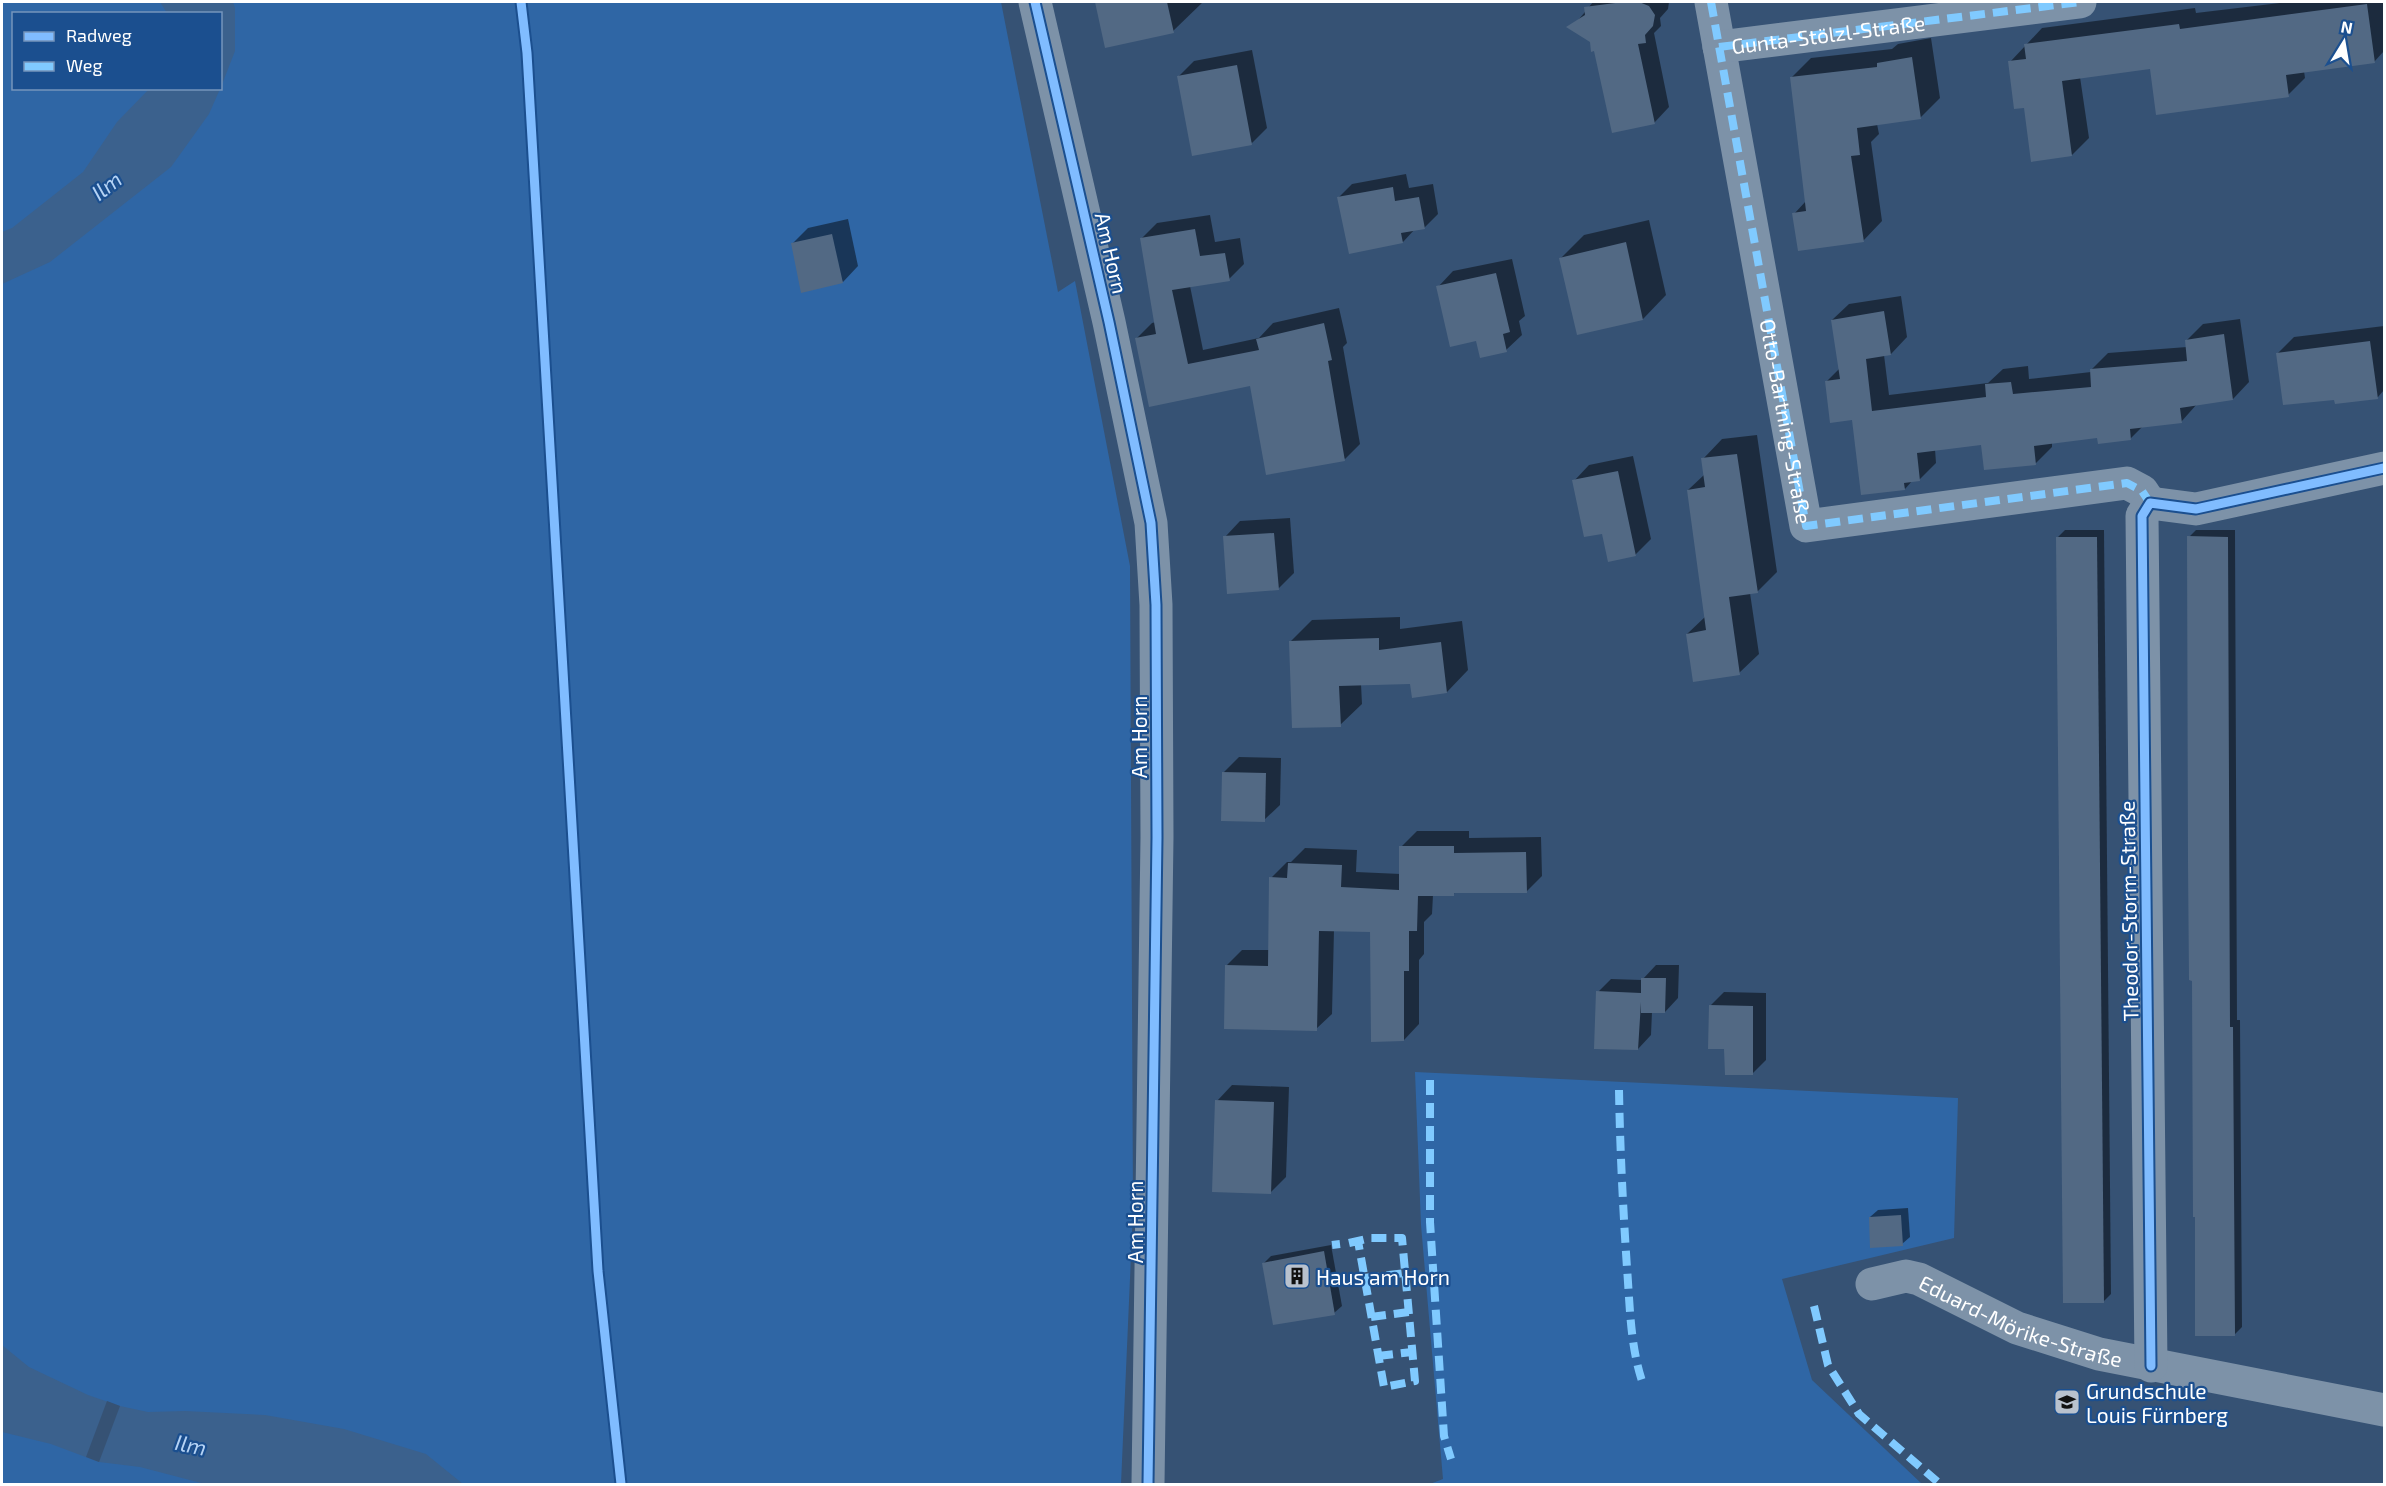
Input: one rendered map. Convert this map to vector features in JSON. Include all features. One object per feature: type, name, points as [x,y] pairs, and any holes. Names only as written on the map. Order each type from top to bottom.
[{"type":"street","name":"Am Horn","points":[[1035,2],[1109,322],[1151,524],[1156,605],[1157,837],[1148,1485]]},
{"type":"street","name":"Otto-Bartning-Straße","points":[[1711,2],[1806,526],[2127,483],[2142,491],[2150,503]]},
{"type":"street","name":"Gunta-Stölzl-Straße","points":[[1719,46],[2071,2]]},
{"type":"street","points":[[2150,503],[2196,509],[2385,468]]},
{"type":"street","name":"Theodor-Storm-Straße","points":[[2150,503],[2142,516],[2151,1366]]},
{"type":"street","name":"Eduard-Mörike-Straße","points":[[1872,1284],[1906,1276],[1919,1279],[2017,1328],[2099,1354],[2385,1410]]},
{"type":"shaded area","points":[[2,2],[1001,2],[1058,292],[1075,281],[1130,566],[1133,1210],[1121,1484],[2,1484]]},
{"type":"shaded area","points":[[1415,1072],[1958,1098],[1954,1238],[1782,1279],[1812,1380],[1922,1484],[1430,1484],[1443,1479],[1421,1225]]},
{"type":"water","points":[[160,2],[233,2],[235,51],[222,84],[222,12],[166,12]]},
{"type":"water","name":"Ilm","points":[[148,90],[220,90],[209,114],[171,167],[50,262],[2,284],[2,232],[12,228],[83,172],[117,122]]},
{"type":"water","name":"Ilm","points":[[2,1345],[29,1367],[88,1395],[120,1406],[148,1412],[185,1411],[265,1415],[344,1429],[426,1454],[463,1484],[205,1484],[140,1467],[99,1462],[51,1444],[2,1432]]},
{"type":"pier","points":[[107,1401],[120,1406],[99,1462],[86,1457]]},
{"type":"building","points":[[1095,2],[1167,2],[1174,33],[1105,48]]},
{"type":"building","points":[[1639,2],[1649,6],[1655,15],[1653,26],[1645,35],[1646,43],[1638,44],[1655,124],[1612,133],[1594,51],[1591,52],[1590,42],[1566,27],[1585,15],[1584,7]]},
{"type":"building","points":[[2367,4],[2375,63],[2286,75],[2289,97],[2156,115],[2150,69],[2062,81],[2072,156],[2031,162],[2024,108],[2014,109],[2008,61],[2026,59],[2024,44],[2179,24],[2180,29]]},
{"type":"building","points":[[1912,57],[1921,119],[1857,128],[1860,155],[1851,156],[1864,242],[1798,251],[1792,213],[1806,211],[1790,77],[1877,67],[1877,63]]},
{"type":"building","points":[[1237,65],[1252,145],[1192,156],[1177,76]]},
{"type":"building","points":[[1393,187],[1395,201],[1419,197],[1425,229],[1401,233],[1403,243],[1349,254],[1337,197]]},
{"type":"building","points":[[1195,229],[1200,256],[1225,253],[1230,281],[1172,290],[1188,364],[1259,350],[1256,339],[1324,323],[1332,360],[1328,361],[1345,461],[1266,475],[1250,386],[1149,407],[1135,338],[1156,334],[1140,238]]},
{"type":"building","points":[[832,234],[843,283],[801,293],[791,243]]},
{"type":"building","points":[[1626,242],[1643,320],[1577,335],[1559,258]]},
{"type":"building","points":[[1496,273],[1510,332],[1503,334],[1507,352],[1480,358],[1476,341],[1450,347],[1436,286]]},
{"type":"building","points":[[1884,311],[1891,355],[1866,359],[1872,411],[1986,397],[1985,384],[2011,382],[2013,394],[2091,387],[2090,369],[2187,361],[2185,340],[2224,334],[2233,400],[2180,408],[2182,423],[2130,429],[2131,440],[2098,444],[2097,438],[2034,446],[2036,465],[1984,470],[1981,445],[1917,453],[1920,481],[1904,483],[1905,490],[1861,495],[1852,420],[1830,423],[1825,381],[1840,379],[1831,320]]},
{"type":"building","points":[[2370,341],[2378,399],[2335,404],[2334,400],[2283,405],[2276,353]]},
{"type":"building","points":[[1737,454],[1758,593],[1729,597],[1740,675],[1693,682],[1686,634],[1706,630],[1687,490],[1705,487],[1701,458]]},
{"type":"building","points":[[1618,471],[1636,556],[1608,562],[1602,534],[1584,537],[1572,480]]},
{"type":"building","points":[[1274,533],[1279,590],[1227,594],[1223,536]]},
{"type":"building","points":[[2187,536],[2228,537],[2230,1027],[2233,1027],[2235,1336],[2195,1336],[2192,981],[2189,980]]},
{"type":"building","points":[[2056,537],[2097,537],[2104,1303],[2063,1303]]},
{"type":"building","points":[[1379,638],[1379,650],[1441,642],[1447,693],[1412,698],[1410,684],[1339,686],[1341,727],[1292,728],[1289,641]]},
{"type":"building","points":[[1222,772],[1266,773],[1265,822],[1221,821]]},
{"type":"building","points":[[1399,846],[1454,846],[1454,853],[1526,852],[1527,893],[1454,893],[1454,896],[1418,896],[1417,931],[1409,931],[1409,971],[1404,971],[1404,1041],[1371,1042],[1370,932],[1319,931],[1317,1031],[1224,1029],[1225,965],[1268,966],[1269,877],[1287,878],[1288,863],[1342,865],[1341,887],[1399,890]]},
{"type":"building","points":[[1641,978],[1666,978],[1665,1013],[1641,1013],[1641,1002],[1638,1050],[1594,1049],[1596,991],[1641,993]]},
{"type":"building","points":[[1709,1005],[1753,1006],[1753,1075],[1725,1075],[1724,1049],[1708,1049]]},
{"type":"building","points":[[1215,1100],[1274,1102],[1271,1194],[1212,1192]]},
{"type":"building","points":[[1901,1215],[1903,1246],[1870,1248],[1869,1217]]},
{"type":"building","name":"Haus am Horn","points":[[1324,1251],[1335,1315],[1273,1325],[1262,1263]]},
{"type":"marked path","points":[[1711,2],[1806,526],[2127,483],[2142,491],[2150,503]]},
{"type":"marked path","points":[[1719,47],[2080,2]]},
{"type":"marked path","points":[[1430,1080],[1430,1222],[1444,1436],[1451,1459]]},
{"type":"marked path","points":[[1619,1090],[1630,1311],[1635,1353],[1642,1381]]},
{"type":"marked path","points":[[1349,1243],[1370,1238],[1402,1238],[1415,1381],[1384,1387],[1358,1241]]},
{"type":"marked path","points":[[1332,1245],[1340,1244]]},
{"type":"marked path","points":[[1364,1278],[1405,1273]]},
{"type":"marked path","points":[[1814,1306],[1828,1365],[1859,1414],[1940,1484]]},
{"type":"marked path","points":[[1371,1317],[1409,1312]]},
{"type":"marked path","points":[[1378,1356],[1412,1352]]},
{"type":"cycle path","points":[[521,2],[527,53],[598,1271],[621,1484]]},
{"type":"cycle path","points":[[1035,2],[1109,322],[1151,523],[1156,605],[1157,837],[1148,1484]]},
{"type":"cycle path","points":[[2151,1366],[2142,516],[2150,503],[2196,509],[2384,468]]},
{"type":"place","name":"Haus am Horn","points":[[1297,1276]]},
{"type":"place","name":"Grundschule Louis Fürnberg","points":[[2067,1402]]}]
